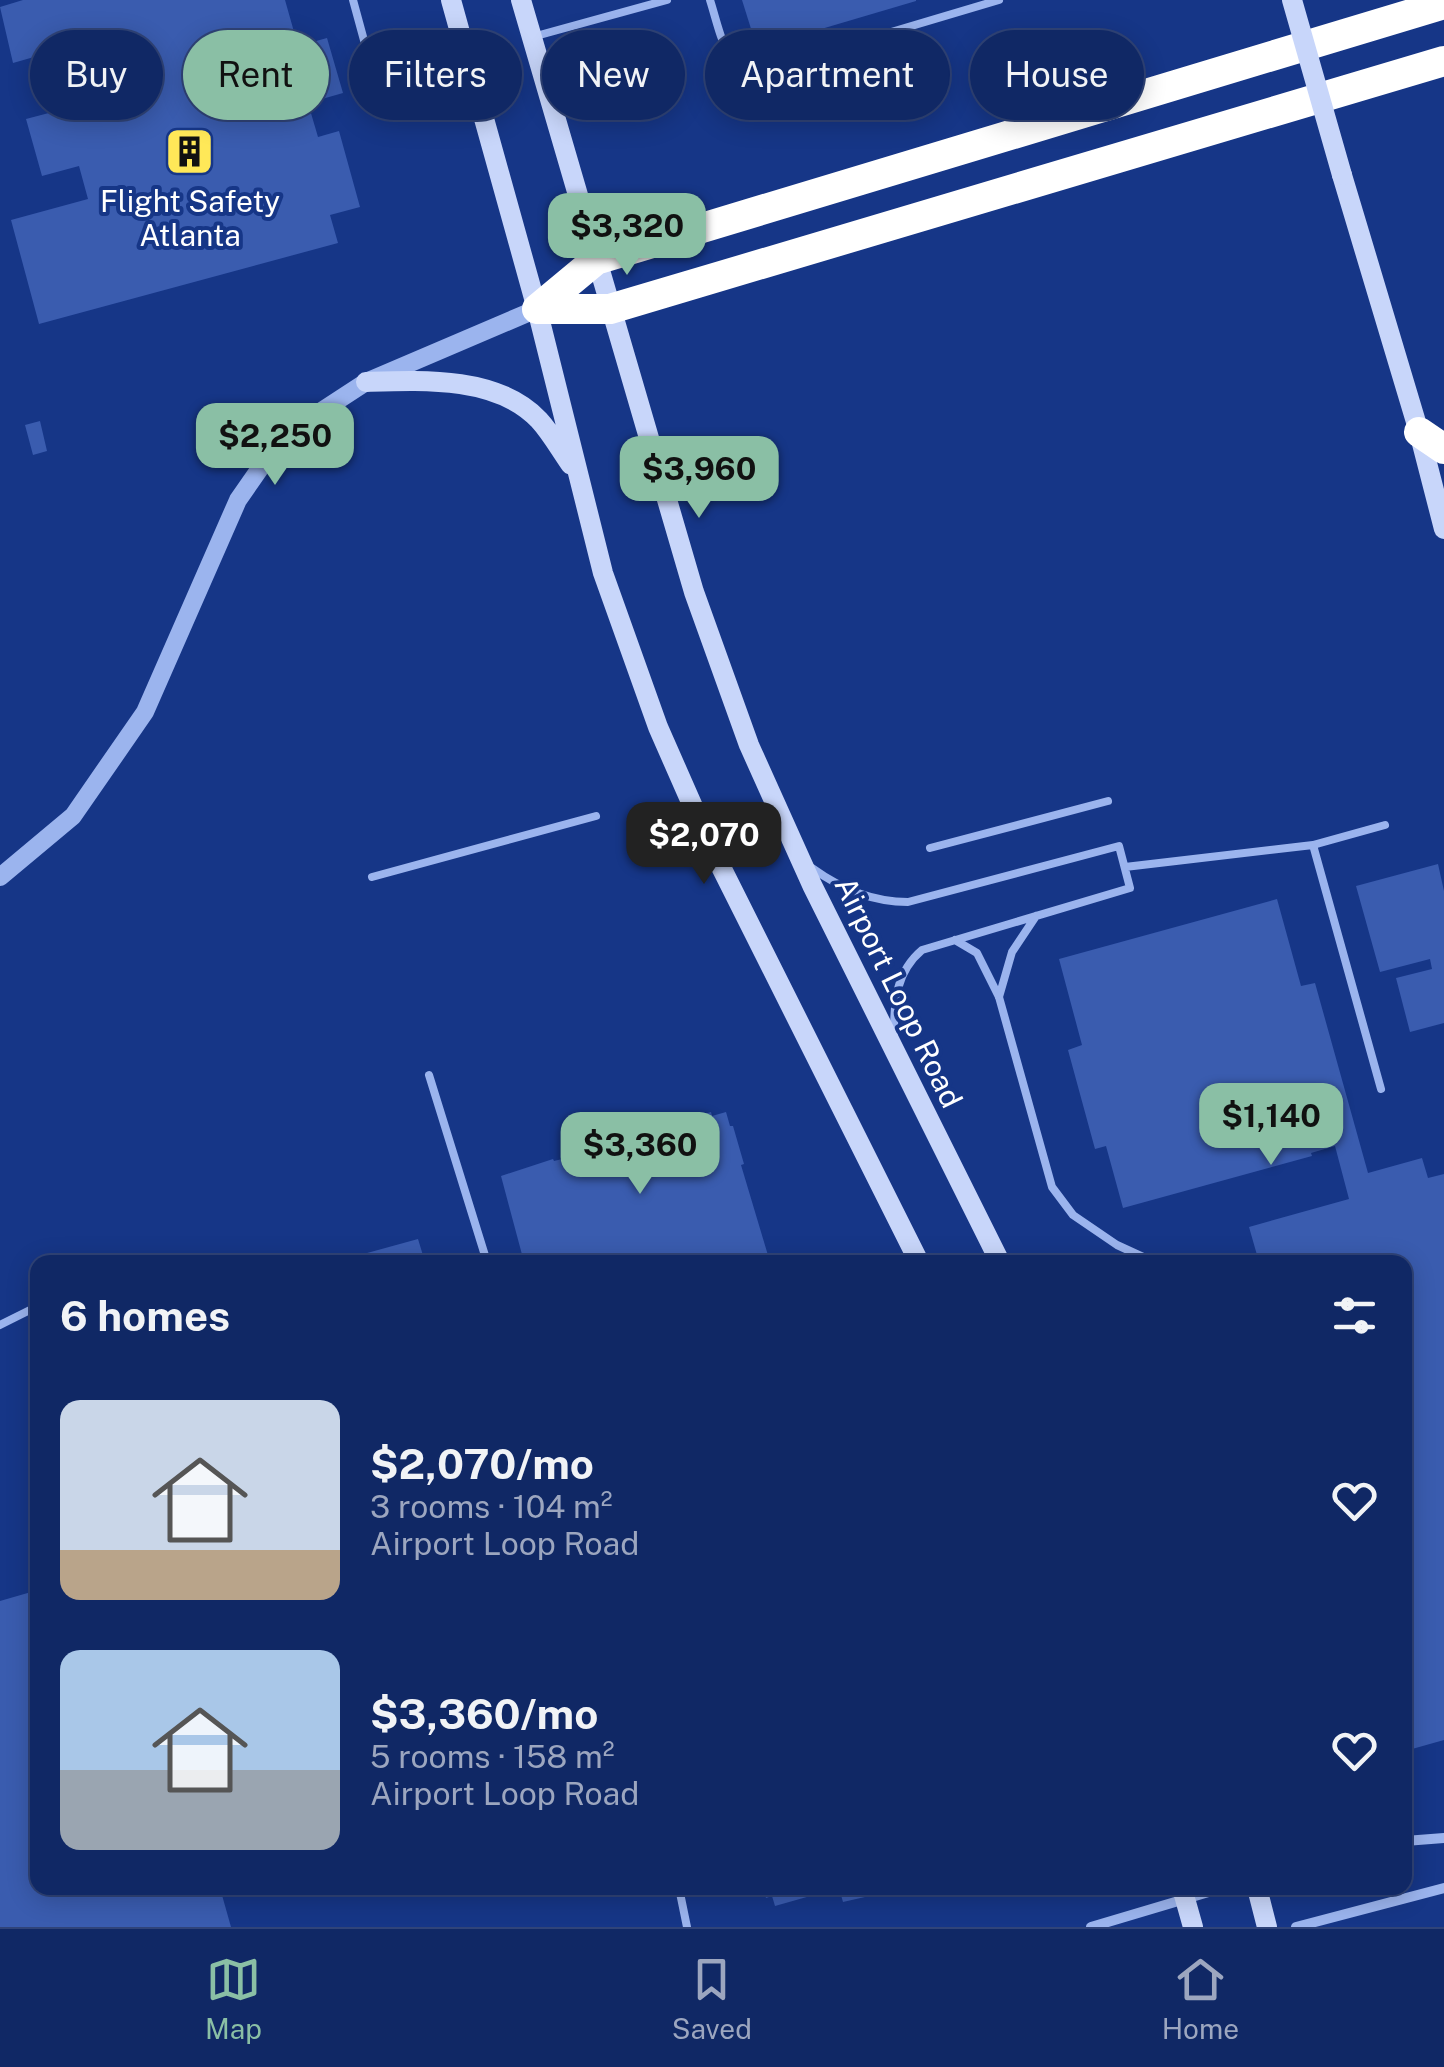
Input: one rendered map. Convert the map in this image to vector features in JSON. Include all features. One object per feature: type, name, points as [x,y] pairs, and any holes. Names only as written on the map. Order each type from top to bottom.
[{"type":"highway","points":[[537,309],[596,260],[1444,4]]},
{"type":"highway","points":[[537,309],[610,309],[1444,61]]},
{"type":"main road","points":[[450,0],[537,309],[603,573],[658,728],[710,842],[916,1255]]},
{"type":"main road","name":"Airport Loop Road","points":[[521,0],[694,592],[749,745],[798,855],[997,1255]]},
{"type":"main road","points":[[1292,0],[1342,175],[1432,440],[1444,529]]},
{"type":"main road","points":[[366,382],[417,380],[471,386],[517,402],[539,420],[579,476]]},
{"type":"main road","points":[[1185,1895],[1193,1927]]},
{"type":"main road","points":[[1259,1895],[1267,1927]]},
{"type":"street","points":[[0,877],[73,816],[145,712],[238,500],[270,454],[317,414],[366,382],[537,309]]},
{"type":"street","points":[[1412,1841],[1444,1838]]},
{"type":"street","points":[[1296,1927],[1444,1888]]},
{"type":"street","points":[[1092,1927],[1179,1895]]},
{"type":"lane","points":[[353,0],[361,30]]},
{"type":"lane","points":[[532,38],[668,0]]},
{"type":"lane","points":[[710,0],[730,54],[738,65],[749,70],[776,66],[999,0]]},
{"type":"lane","points":[[930,848],[1108,801]]},
{"type":"lane","points":[[372,877],[596,816]]},
{"type":"lane","points":[[1125,867],[1313,846],[1385,825]]},
{"type":"lane","points":[[798,855],[835,884],[886,902],[908,902],[1119,846],[1130,888],[922,950],[907,962],[895,1002],[898,1057]]},
{"type":"lane","points":[[1313,846],[1380,1089]]},
{"type":"lane","points":[[999,997],[1012,952],[1036,916]]},
{"type":"lane","points":[[955,940],[976,953],[999,997],[1052,1187],[1073,1215],[1139,1255]]},
{"type":"lane","points":[[429,1075],[484,1255]]},
{"type":"lane","points":[[0,1325],[30,1310]]},
{"type":"lane","points":[[681,1895],[687,1927]]},
{"type":"building","name":"Flight Safety Atlanta","points":[[23,0],[285,0],[293,30],[183,30],[183,120],[313,120],[318,137],[339,131],[360,207],[330,215],[338,243],[39,324],[11,220],[88,199],[79,166],[42,176],[26,119],[163,120],[163,30],[30,30],[30,58],[13,63],[0,7]]},
{"type":"building","points":[[742,0],[916,0],[818,30],[751,30]]},
{"type":"building","name":"Flight Safety Atlanta","points":[[329,45],[343,93],[329,97]]},
{"type":"building","points":[[40,421],[47,451],[33,455],[25,425]]},
{"type":"building","points":[[1438,864],[1444,891],[1444,1023],[1410,1032],[1396,978],[1432,969],[1430,959],[1380,972],[1356,886]]},
{"type":"building","points":[[1277,899],[1301,986],[1315,983],[1368,1173],[1422,1158],[1428,1178],[1444,1174],[1444,1740],[1412,1749],[1412,1255],[1257,1255],[1249,1227],[1349,1199],[1335,1146],[1311,1153],[1312,1156],[1123,1208],[1106,1146],[1095,1149],[1068,1050],[1082,1045],[1059,959]]},
{"type":"building","points":[[726,1112],[768,1255],[522,1255],[501,1176],[566,1158],[561,1142],[593,1134],[592,1130],[659,1114],[664,1130],[678,1126],[677,1122]]},
{"type":"building","points":[[418,1239],[423,1255],[360,1255]]},
{"type":"building","points":[[30,1592],[30,1895],[222,1895],[231,1927],[0,1927],[0,1601]]},
{"type":"building","points":[[765,1895],[814,1895],[775,1906],[772,1896]]},
{"type":"building","points":[[841,1895],[874,1895],[843,1902]]},
{"type":"place","name":"Flight Safety Atlanta","points":[[190,152]]}]
